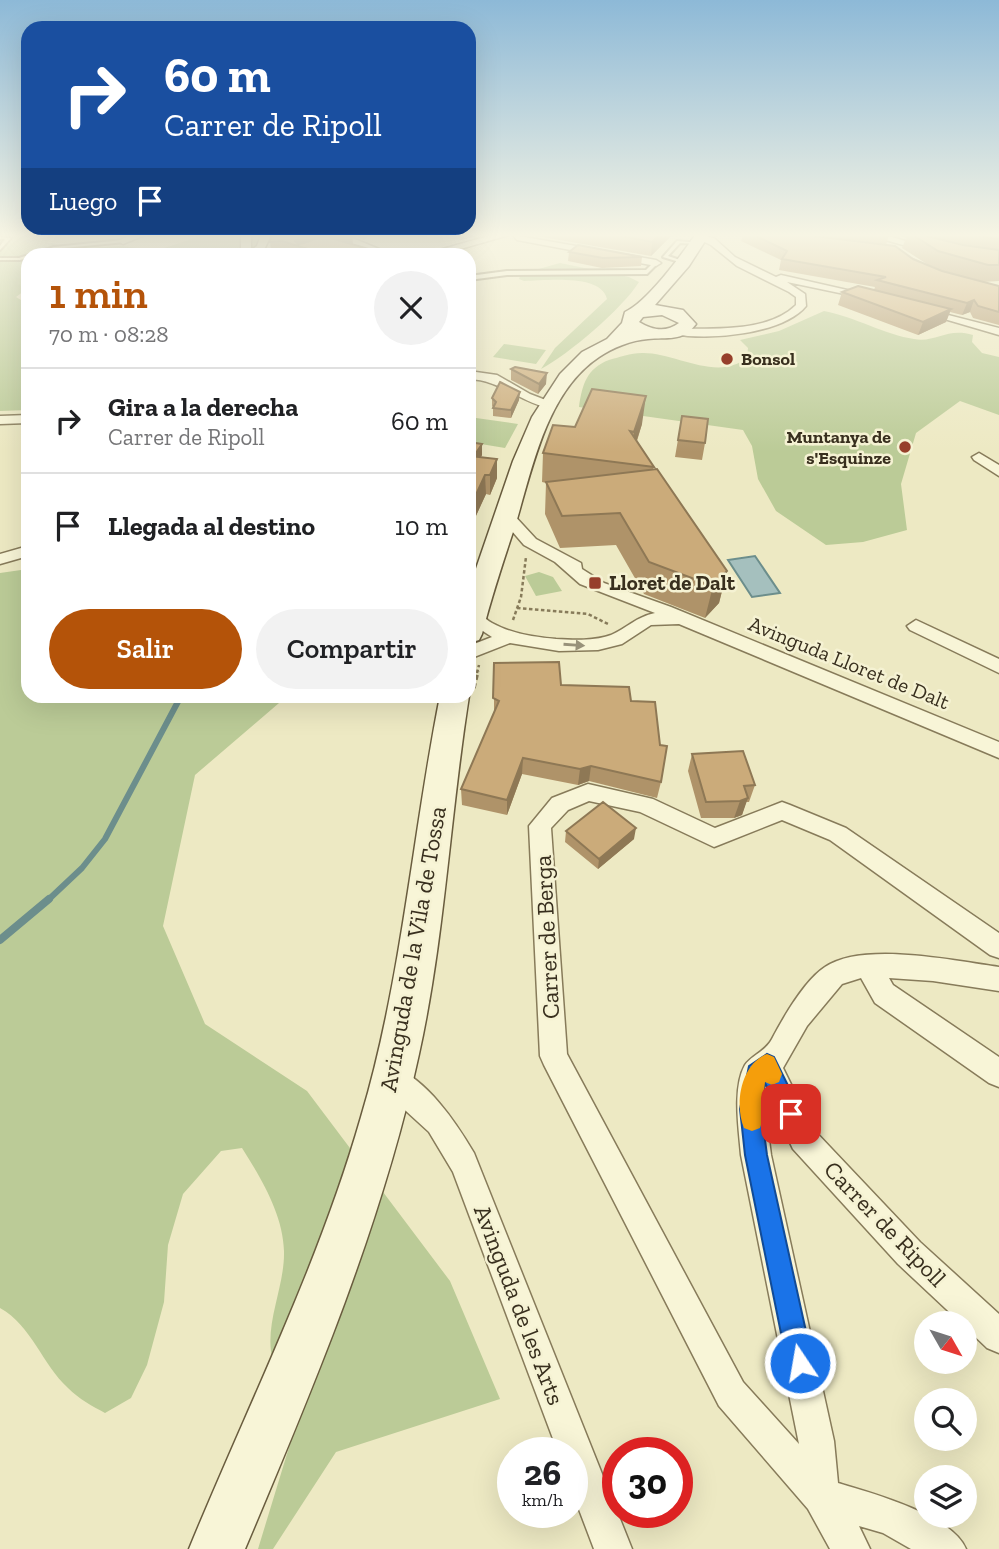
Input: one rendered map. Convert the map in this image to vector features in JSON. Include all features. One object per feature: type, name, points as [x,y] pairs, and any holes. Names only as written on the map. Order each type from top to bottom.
[{"type":"main road","points":[[476,609],[506,515],[549,404],[564,381],[581,363],[614,342],[629,324],[631,316],[646,307]]},
{"type":"main road","points":[[666,307],[681,322]]},
{"type":"main road","points":[[643,311],[681,322]]},
{"type":"main road","points":[[614,342],[681,322]]},
{"type":"main road","points":[[629,324],[650,333]]},
{"type":"main road","name":"Avinguda de la Vila de Tossa","points":[[216,1549],[324,1297],[359,1199],[393,1080],[409,1005],[463,703]]},
{"type":"street","points":[[681,322],[726,330],[762,325],[793,315],[800,307]]},
{"type":"street","points":[[916,307],[999,332]]},
{"type":"street","points":[[476,376],[495,377],[529,402],[549,404]]},
{"type":"street","points":[[0,420],[21,419]]},
{"type":"street","points":[[979,457],[999,472]]},
{"type":"street","name":"Avinguda Lloret de Dalt","points":[[506,515],[531,545],[562,561],[585,581],[604,591],[682,619],[999,750]]},
{"type":"street","points":[[496,546],[509,541],[531,545]]},
{"type":"street","points":[[0,559],[21,553]]},
{"type":"street","points":[[628,598],[640,611],[639,624]]},
{"type":"street","name":"Avinguda Lloret de Dalt","points":[[476,626],[597,645],[619,639],[639,624],[660,618],[682,619]]},
{"type":"street","points":[[916,626],[999,667]]},
{"type":"street","name":"Avinguda Lloret de Dalt","points":[[476,655],[508,632]]},
{"type":"street","name":"Carrer de Berga","points":[[821,1496],[731,1394],[554,1056],[541,826],[560,804],[588,792],[645,805],[714,838],[782,811],[838,834],[999,947]]},
{"type":"street","points":[[851,1549],[821,1496],[816,1441],[756,1155],[751,1109],[756,1073],[778,1055],[798,1017],[834,975],[867,965],[933,969],[999,979]]},
{"type":"street","points":[[867,965],[884,994],[999,1073]]},
{"type":"street","name":"Carrer de Ripoll","points":[[767,1064],[803,1139],[909,1253],[999,1336]]},
{"type":"street","name":"Avinguda de les Arts","points":[[393,1080],[439,1122],[464,1163],[613,1549]]},
{"type":"street","points":[[821,1496],[891,1517],[947,1549]]},
{"type":"path","points":[[508,632],[517,608],[523,562],[531,545]]},
{"type":"path","points":[[517,608],[588,614],[611,626]]},
{"type":"green space","points":[[0,307],[21,307],[21,410],[0,411]]},
{"type":"green space","points":[[598,307],[619,307],[594,330],[541,369],[555,348]]},
{"type":"green space","points":[[824,311],[914,339],[929,339],[956,333],[973,335],[972,342],[982,353],[999,357],[999,415],[960,401],[916,433],[901,484],[907,530],[863,542],[826,545],[776,511],[758,479],[752,446],[743,430],[579,407],[587,378],[595,368],[609,360],[642,353],[710,367],[723,367],[736,364],[747,357],[748,348],[740,340],[779,331]]},
{"type":"green space","points":[[504,344],[546,350],[536,364],[493,357]]},
{"type":"green space","points":[[476,418],[518,424],[505,448],[476,443]]},
{"type":"green space","points":[[21,570],[21,703],[279,703],[195,775],[163,926],[205,1024],[307,1091],[450,1281],[500,1399],[336,1452],[273,1549],[258,1549],[301,1408],[278,1374],[271,1348],[272,1320],[283,1265],[283,1237],[275,1210],[242,1148],[221,1151],[183,1194],[168,1245],[164,1302],[147,1365],[131,1398],[105,1413],[81,1399],[59,1378],[29,1335],[0,1308],[0,573]]},
{"type":"green space","points":[[539,572],[553,577],[562,591],[536,596],[525,576]]},
{"type":"water","points":[[755,556],[780,593],[752,597],[728,560]]},
{"type":"building","points":[[883,307],[951,309],[923,322]]},
{"type":"building","points":[[983,307],[999,307],[999,312]]},
{"type":"building","points":[[515,367],[547,373],[539,384],[511,369]]},
{"type":"building","points":[[500,382],[520,392],[511,410],[493,408],[496,402],[492,398]]},
{"type":"building","points":[[592,389],[646,396],[634,432],[630,431],[654,467],[543,453],[553,425],[575,427]]},
{"type":"building","points":[[682,416],[708,419],[705,443],[678,440]]},
{"type":"building","points":[[476,457],[497,459],[490,475],[485,475],[476,495]]},
{"type":"building","points":[[657,469],[727,571],[713,586],[649,562],[620,513],[562,516],[546,482]]},
{"type":"building","points":[[559,662],[561,685],[629,687],[631,701],[655,702],[660,745],[667,746],[661,782],[591,766],[580,769],[523,758],[507,800],[461,789],[499,701],[493,698],[494,663]]},
{"type":"building","points":[[743,751],[755,785],[744,786],[748,798],[740,801],[706,802],[692,754]]},
{"type":"building","points":[[603,802],[636,828],[599,859],[566,831]]},
{"type":"waterway","points":[[47,901],[82,868],[105,839],[177,703]]},
{"type":"waterway","points":[[0,940],[49,899]]},
{"type":"slow traffic","points":[[752,1120],[756,1073],[767,1064],[772,1074]]},
{"type":"place","name":"Bonsol","points":[[727,359]]},
{"type":"place","name":"Muntanya de s'Esquinze","points":[[905,447]]},
{"type":"place","name":"Lloret de Dalt","points":[[595,583]]},
{"type":"route","points":[[791,1114],[767,1064],[756,1073],[751,1109],[756,1155],[800,1363]]}]
